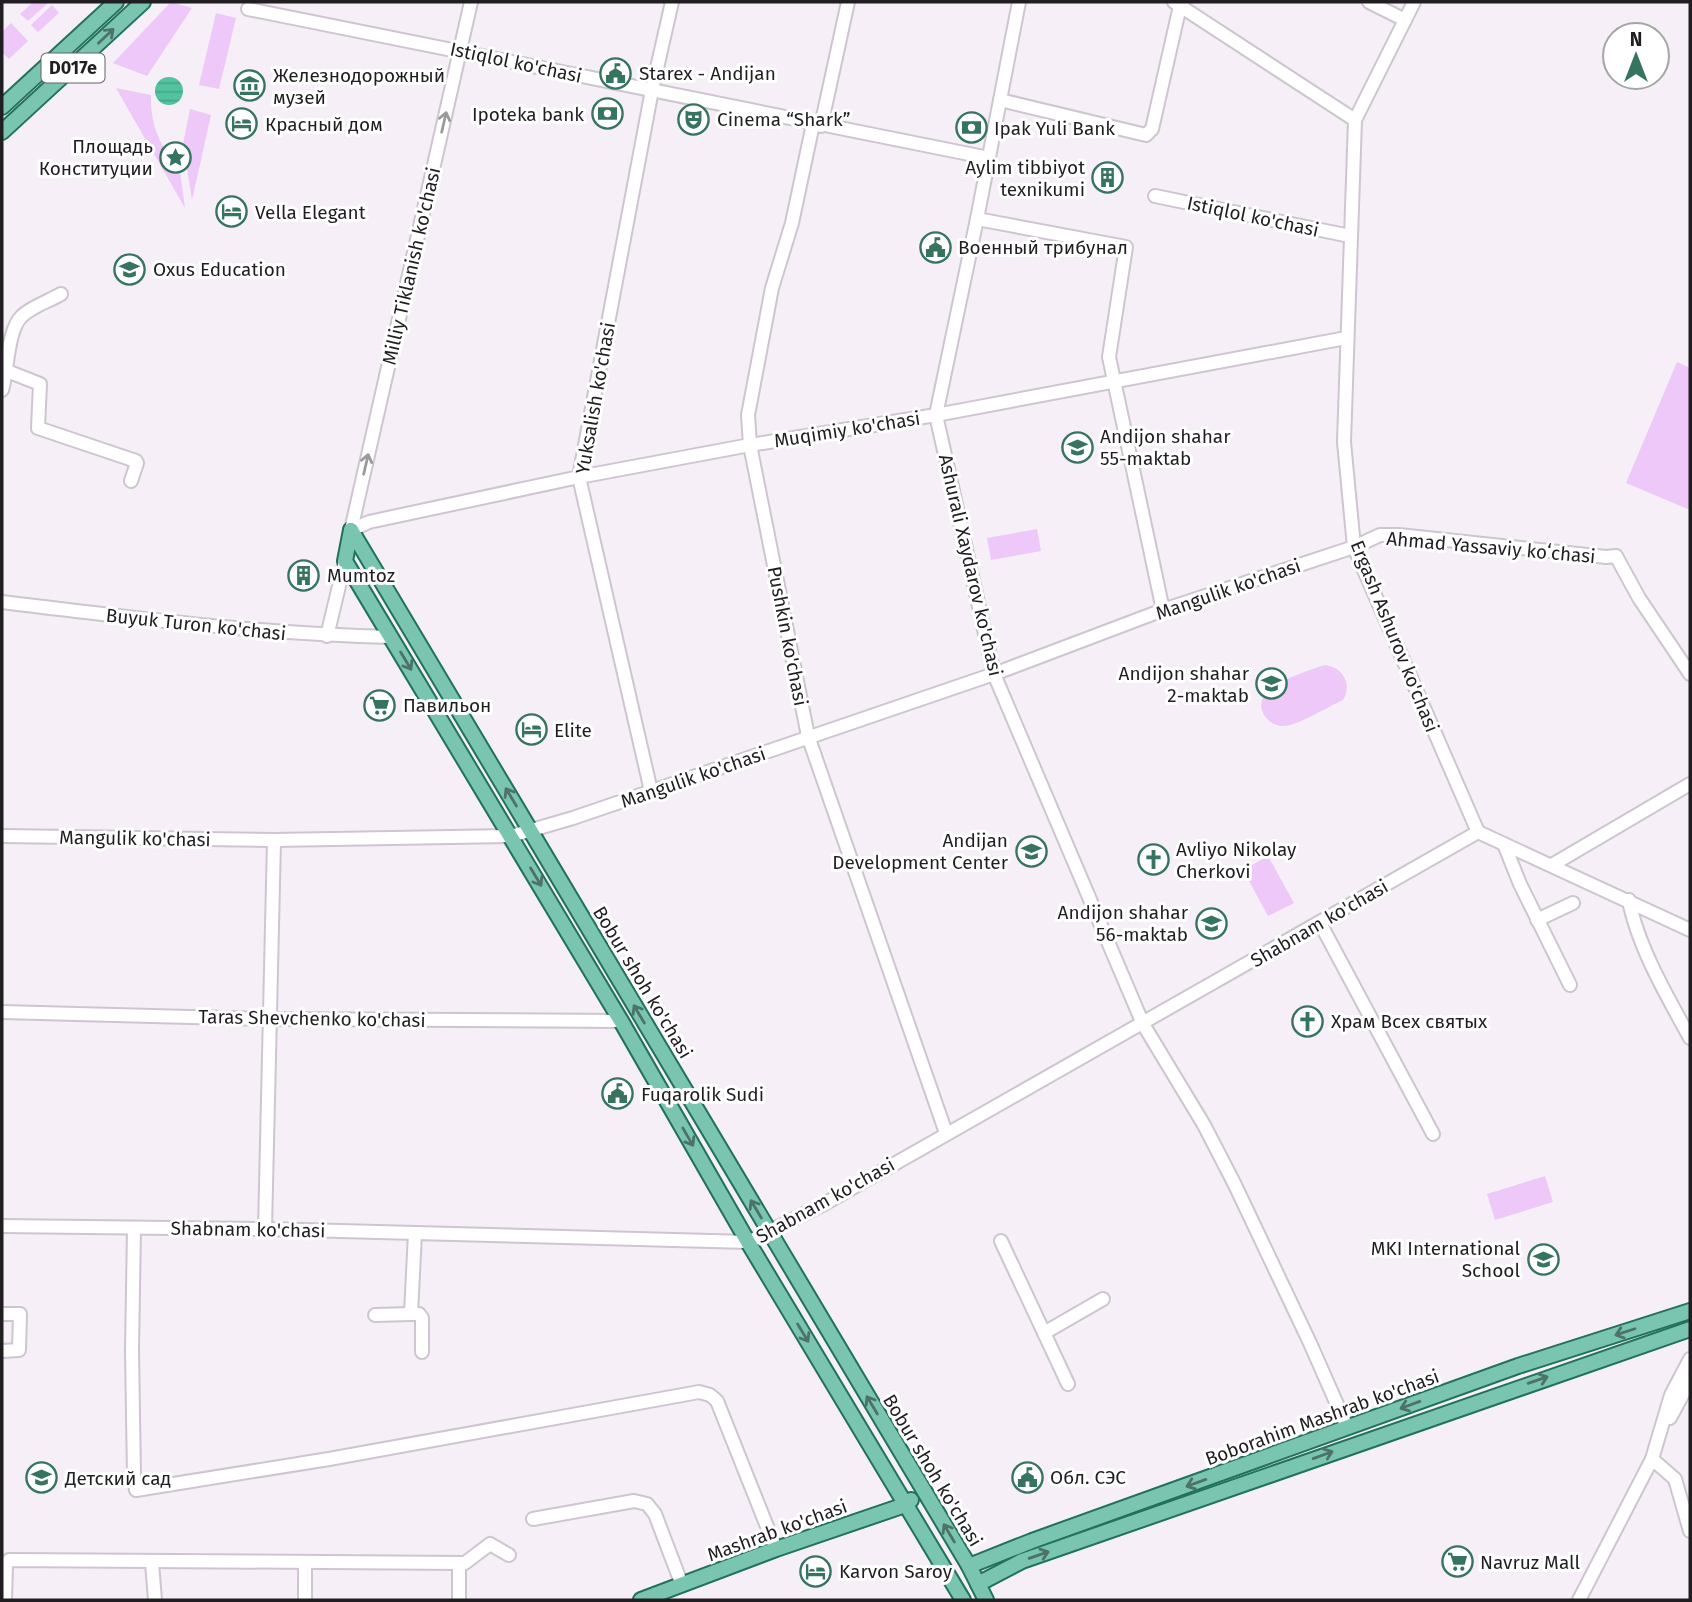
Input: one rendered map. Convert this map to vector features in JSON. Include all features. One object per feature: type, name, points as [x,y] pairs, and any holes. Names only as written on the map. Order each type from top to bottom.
[{"type":"main road","name":"D017e","points":[[2,107],[116,2]]},
{"type":"main road","name":"D017e","points":[[2,132],[143,2]]},
{"type":"main road","points":[[50,64],[63,78]]},
{"type":"main road","points":[[345,561],[351,530]]},
{"type":"main road","name":"Bobur shoh ko'chasi","points":[[351,530],[969,1566],[986,1600]]},
{"type":"main road","name":"Bobur shoh ko'chasi","points":[[345,561],[963,1600]]},
{"type":"main road","name":"Boborahim Mashrab ko'chasi","points":[[969,1566],[1518,1366],[1690,1311]]},
{"type":"main road","name":"Boborahim Mashrab ko'chasi","points":[[978,1584],[1022,1561],[1690,1329]]},
{"type":"main road","points":[[1279,1452],[1285,1469]]},
{"type":"main road","name":"Mashrab ko'chasi","points":[[641,1600],[776,1549],[905,1505],[923,1491]]},
{"type":"street","name":"Milliy Tiklanish ko'chasi","points":[[351,530],[471,2]]},
{"type":"street","name":"Yuksalish ko'chasi","points":[[652,791],[579,477],[652,90],[672,2]]},
{"type":"street","name":"Pushkin ko'chasi","points":[[848,2],[770,301],[748,415],[750,445],[808,736],[946,1133]]},
{"type":"street","name":"Ashurali Xaydarov ko'chasi","points":[[1019,2],[936,415],[994,674],[1143,1024],[1204,1125],[1228,1172],[1347,1427]]},
{"type":"street","points":[[1369,2],[1405,20]]},
{"type":"street","name":"Ergash Ashurov ko'chasi","points":[[1414,2],[1355,120],[1344,442],[1354,547],[1478,832]]},
{"type":"street","points":[[1000,100],[1146,135],[1152,129],[1179,3],[1355,120]]},
{"type":"street","name":"Istiqlol ko'chasi","points":[[248,9],[989,158]]},
{"type":"street","name":"Istiqlol ko'chasi","points":[[1155,196],[1350,236]]},
{"type":"street","points":[[977,219],[1126,247],[1109,357],[1163,610]]},
{"type":"street","points":[[2,390],[6,359],[16,324],[22,316],[61,294]]},
{"type":"street","name":"Muqimiy ko'chasi","points":[[351,530],[369,522],[579,477],[750,445],[936,415],[1346,338]]},
{"type":"street","points":[[5,370],[40,384],[38,428],[136,461],[131,481]]},
{"type":"street","name":"Ahmad Yassaviy koʻchasi","points":[[1354,547],[1380,535],[1399,535],[1606,557],[1616,555],[1639,598],[1690,674]]},
{"type":"street","name":"Mangulik ko'chasi","points":[[2,836],[274,840],[511,836],[652,791],[994,674],[1163,610],[1354,547]]},
{"type":"street","points":[[327,636],[345,561]]},
{"type":"street","name":"Buyuk Turon ko'chasi","points":[[2,602],[208,627],[327,636],[391,637]]},
{"type":"street","points":[[1552,865],[1690,784]]},
{"type":"street","points":[[1478,832],[1690,930]]},
{"type":"street","name":"Shabnam ko'chasi","points":[[2,1226],[265,1229],[748,1242],[824,1204],[1478,832]]},
{"type":"street","points":[[265,1229],[274,840]]},
{"type":"street","points":[[1504,844],[1537,920],[1570,985]]},
{"type":"street","points":[[1629,901],[1632,918],[1668,999],[1690,1038]]},
{"type":"street","points":[[1537,920],[1573,903]]},
{"type":"street","points":[[1320,923],[1433,1134]]},
{"type":"street","name":"Taras Shevchenko ko'chasi","points":[[2,1012],[269,1019],[621,1021]]},
{"type":"street","points":[[135,1228],[132,1351],[134,1490],[329,1459],[699,1392],[710,1395],[717,1401],[776,1549]]},
{"type":"street","points":[[411,1314],[415,1233]]},
{"type":"street","points":[[1001,1241],[1068,1384]]},
{"type":"street","points":[[1044,1333],[1103,1299]]},
{"type":"street","points":[[2,1314],[20,1314],[19,1350],[2,1351]]},
{"type":"street","points":[[375,1315],[419,1314],[422,1318],[422,1352]]},
{"type":"street","points":[[1579,1600],[1652,1459],[1671,1395],[1690,1359]]},
{"type":"street","points":[[1663,1427],[1690,1383]]},
{"type":"street","points":[[1652,1459],[1675,1479],[1690,1531]]},
{"type":"street","points":[[533,1519],[634,1501],[647,1504],[655,1514],[682,1585]]},
{"type":"street","points":[[5,1600],[6,1565],[9,1560],[465,1563],[490,1544],[509,1555]]},
{"type":"street","points":[[304,1562],[305,1600]]},
{"type":"street","points":[[152,1563],[155,1600]]},
{"type":"street","points":[[459,1563],[459,1600]]},
{"type":"shaded area","points":[[33,2],[49,2],[28,21],[20,14]]},
{"type":"shaded area","points":[[171,2],[192,8],[147,76],[113,63]]},
{"type":"shaded area","points":[[52,5],[59,13],[38,32],[31,25]]},
{"type":"shaded area","points":[[216,13],[236,18],[219,89],[199,85]]},
{"type":"shaded area","points":[[11,23],[28,41],[9,59],[2,52],[2,32]]},
{"type":"shaded area","points":[[169,77],[179,81],[183,91],[179,101],[169,105],[159,101],[155,91],[159,81]]},
{"type":"shaded area","points":[[116,88],[151,95],[153,119],[160,141],[168,155],[177,149],[185,208]]},
{"type":"shaded area","points":[[190,109],[211,115],[192,200],[183,144]]},
{"type":"shaded area","points":[[1677,362],[1690,368],[1690,510],[1626,483]]},
{"type":"shaded area","points":[[1037,529],[1041,551],[991,560],[987,538]]},
{"type":"shaded area","points":[[1324,665],[1341,672],[1344,677],[1347,688],[1343,700],[1288,725],[1272,723],[1264,715],[1261,705],[1264,696],[1271,689],[1281,682]]},
{"type":"shaded area","points":[[1268,856],[1294,903],[1268,916],[1243,870]]},
{"type":"shaded area","points":[[1545,1176],[1553,1202],[1495,1220],[1487,1194]]},
{"type":"place","name":"Starex - Andijan","points":[[616,73]]},
{"type":"place","name":"Железнодорожный музей","points":[[250,86]]},
{"type":"place","name":"Ipoteka bank","points":[[607,114]]},
{"type":"place","name":"Cinema “Shark”","points":[[694,119]]},
{"type":"place","name":"Красный дом","points":[[242,124]]},
{"type":"place","name":"Ipak Yuli Bank","points":[[971,128]]},
{"type":"place","name":"Площадь Конституции","points":[[176,157]]},
{"type":"place","name":"Aylim tibbiyot texnikumi","points":[[1108,178]]},
{"type":"place","name":"Vella Elegant","points":[[232,212]]},
{"type":"place","name":"Военный трибунал","points":[[935,247]]},
{"type":"place","name":"Oxus Education","points":[[130,269]]},
{"type":"place","name":"Andijon shahar 55-maktab","points":[[1077,447]]},
{"type":"place","name":"Mumtoz","points":[[304,575]]},
{"type":"place","name":"Andijon shahar 2-maktab","points":[[1272,684]]},
{"type":"place","name":"Павильон","points":[[380,705]]},
{"type":"place","name":"Elite","points":[[531,730]]},
{"type":"place","name":"Andijan Development Center","points":[[1031,851]]},
{"type":"place","name":"Avliyo Nikolay Cherkovi","points":[[1153,860]]},
{"type":"place","name":"Andijon shahar 56-maktab","points":[[1211,923]]},
{"type":"place","name":"Храм Всех святых","points":[[1308,1021]]},
{"type":"place","name":"Fuqarolik Sudi","points":[[618,1094]]},
{"type":"place","name":"MKI International School","points":[[1543,1259]]},
{"type":"place","name":"Обл. СЭС","points":[[1027,1477]]},
{"type":"place","name":"Детский сад","points":[[42,1478]]},
{"type":"place","name":"Navruz Mall","points":[[1457,1562]]},
{"type":"place","name":"Karvon Saroy","points":[[816,1571]]}]
